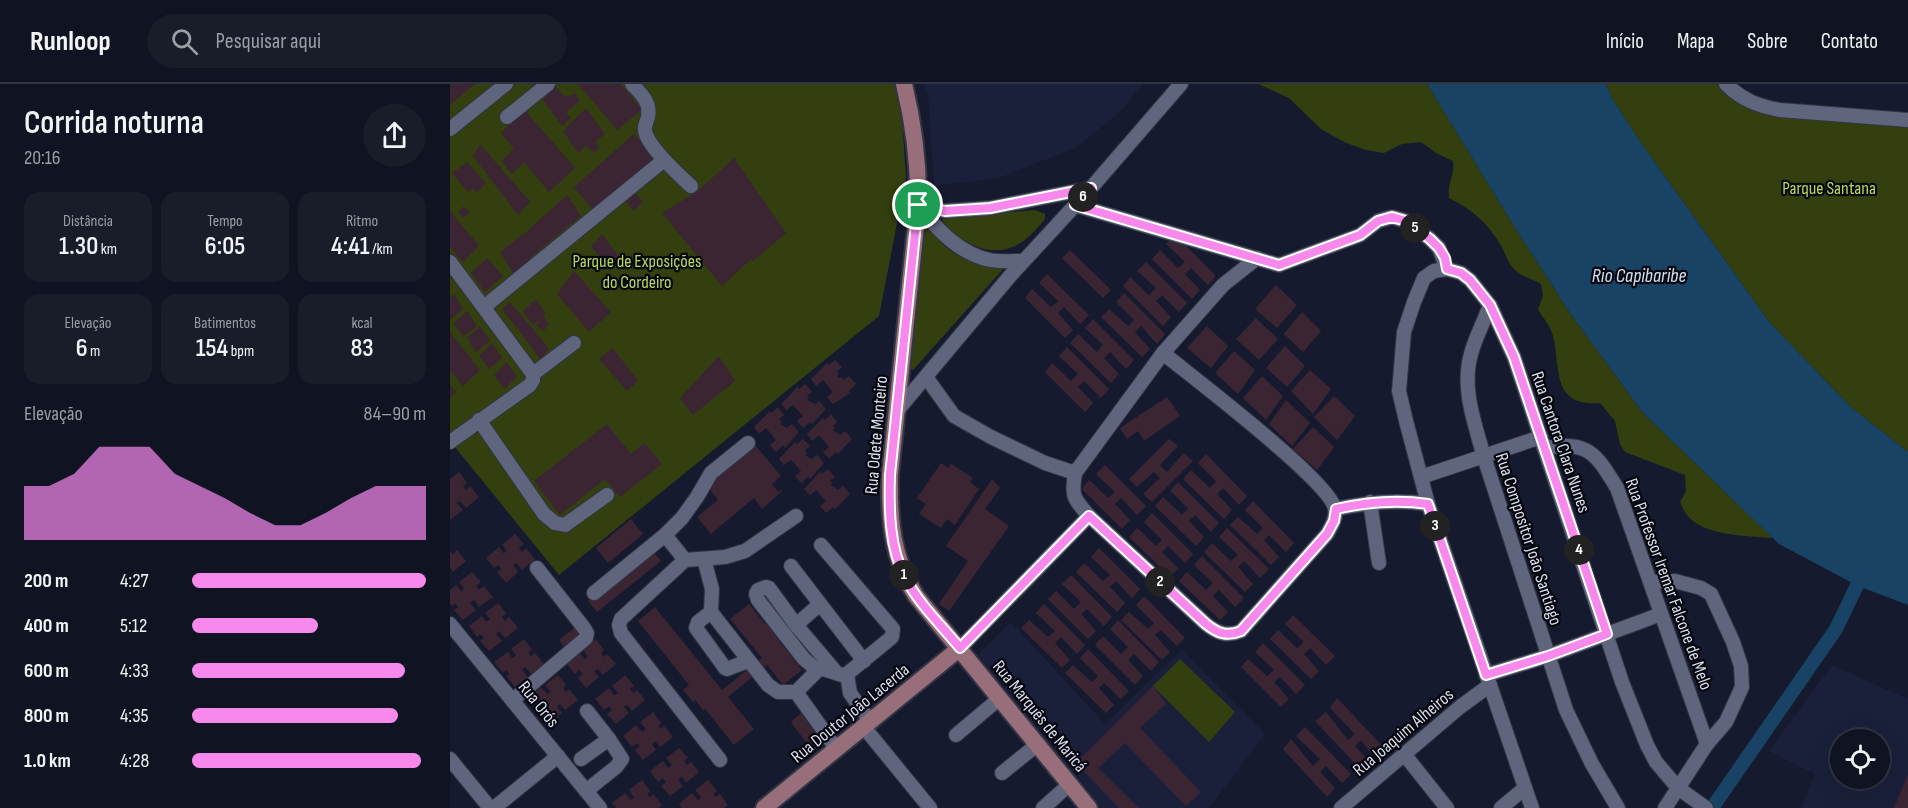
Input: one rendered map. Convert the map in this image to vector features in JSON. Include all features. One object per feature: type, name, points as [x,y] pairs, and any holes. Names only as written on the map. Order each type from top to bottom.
[{"type":"main road","name":"Rua Odete Monteiro","points":[[904,84],[916,140],[918,206],[896,412],[889,505],[893,535],[905,578],[916,596],[960,648]]},
{"type":"main road","name":"Rua Marquês de Maricá","points":[[960,648],[1089,808]]},
{"type":"main road","name":"Rua Doutor João Lacerda","points":[[764,808],[960,648]]},
{"type":"street","points":[[507,117],[549,84]]},
{"type":"street","points":[[632,84],[648,102],[649,114],[645,133],[664,160],[691,186]]},
{"type":"street","points":[[896,412],[1023,261],[1091,188],[1181,84]]},
{"type":"street","points":[[450,129],[502,85]]},
{"type":"street","points":[[1729,87],[1750,102],[1780,110],[1908,120]]},
{"type":"street","points":[[484,307],[664,160]]},
{"type":"street","points":[[918,206],[945,211],[990,208],[1091,188]]},
{"type":"street","points":[[1075,205],[1279,265],[1360,235],[1378,221],[1392,217],[1406,221],[1439,248],[1445,258],[1447,269],[1434,271],[1424,278],[1414,302],[1404,332],[1400,391],[1428,504],[1532,808]]},
{"type":"street","points":[[918,206],[946,238],[966,251],[990,260],[1023,261]]},
{"type":"street","points":[[1163,353],[1271,441],[1322,487],[1336,509],[1334,521],[1327,534],[1241,631],[1226,635],[1214,631],[1089,516],[1075,500],[1072,491],[1075,473],[1163,353],[1223,285],[1257,258]]},
{"type":"street","name":"Rua Cantora Clara Nunes","points":[[1447,269],[1461,273],[1470,280],[1490,305],[1514,357],[1622,682],[1647,745],[1656,762],[1678,788],[1703,806]]},
{"type":"street","points":[[451,442],[534,380],[533,374],[484,307],[452,270]]},
{"type":"street","name":"Rua Compositor João Santiago","points":[[1490,305],[1470,354],[1468,372],[1469,398],[1484,457],[1566,710],[1592,764],[1618,808]]},
{"type":"street","points":[[533,374],[574,343]]},
{"type":"street","points":[[926,377],[954,416],[1045,463],[1075,473]]},
{"type":"street","points":[[479,420],[544,514],[555,523],[565,525],[607,495]]},
{"type":"street","name":"Rua Professor Iremar Falcone de Melo","points":[[1421,477],[1542,442],[1572,445],[1596,457],[1617,488],[1707,744]]},
{"type":"street","points":[[594,593],[665,535],[692,504],[711,473],[748,443]]},
{"type":"street","points":[[1336,509],[1370,502],[1401,500],[1428,504]]},
{"type":"street","points":[[1370,502],[1379,563]]},
{"type":"street","points":[[720,760],[621,633],[620,625],[626,613],[685,560],[725,557],[744,551],[796,516]]},
{"type":"street","points":[[960,648],[1089,516]]},
{"type":"street","points":[[665,535],[685,560]]},
{"type":"street","points":[[704,559],[712,589],[711,612],[768,686],[778,692],[796,692],[817,670],[822,668],[841,673],[864,661],[892,637],[893,629],[821,545]]},
{"type":"street","points":[[791,566],[864,661]]},
{"type":"street","points":[[513,700],[586,638],[587,633],[537,568]]},
{"type":"street","points":[[1651,582],[1676,581],[1701,588],[1710,594],[1733,642],[1741,666],[1742,687],[1726,722],[1707,744],[1665,808]]},
{"type":"street","points":[[817,670],[804,659],[758,600],[756,594],[758,590],[769,588],[796,625],[841,673],[867,723],[930,808]]},
{"type":"street","points":[[796,625],[820,604]]},
{"type":"street","points":[[711,612],[698,622],[696,628],[725,668],[748,661]]},
{"type":"street","points":[[1488,680],[1661,614]]},
{"type":"street","name":"Rua Orós","points":[[450,624],[600,808]]},
{"type":"street","points":[[450,648],[462,638]]},
{"type":"street","name":"Rua Joaquim Alheiros","points":[[1341,808],[1488,680]]},
{"type":"street","points":[[796,692],[836,748]]},
{"type":"street","points":[[956,735],[1000,698]]},
{"type":"street","points":[[586,791],[622,759],[587,711]]},
{"type":"street","points":[[581,759],[609,739]]},
{"type":"street","points":[[1002,773],[1038,744]]},
{"type":"street","points":[[1404,754],[1448,808]]},
{"type":"street","points":[[450,759],[492,808],[558,756]]},
{"type":"street","points":[[1043,808],[1070,784]]},
{"type":"street","points":[[1501,808],[1525,788]]},
{"type":"shaded area","points":[[924,84],[1143,84],[1120,112],[1077,147],[999,178],[934,186],[928,94]]},
{"type":"shaded area","points":[[1011,622],[1105,724],[1182,650],[1265,734],[1209,808],[1102,808],[1068,763],[978,655]]},
{"type":"shaded area","points":[[1832,665],[1908,699],[1908,808],[1801,808],[1815,774],[1769,751]]},
{"type":"green space","name":"Parque de Exposições do Cordeiro","points":[[450,84],[894,84],[902,119],[906,177],[879,316],[559,575],[450,441]]},
{"type":"green space","points":[[1258,84],[1427,84],[1572,316],[1643,413],[1773,538],[1727,534],[1694,522],[1686,514],[1680,502],[1686,491],[1685,475],[1625,452],[1620,444],[1615,421],[1600,403],[1584,402],[1572,398],[1565,391],[1558,370],[1552,333],[1538,309],[1543,296],[1541,284],[1516,271],[1495,236],[1484,223],[1449,198],[1453,161],[1436,153],[1421,142],[1402,144],[1384,153],[1366,150],[1344,142],[1321,129],[1289,98]]},
{"type":"green space","name":"Parque Santana","points":[[1606,84],[1718,84],[1726,91],[1755,101],[1908,117],[1908,452],[1851,407],[1770,323],[1641,143],[1613,100]]},
{"type":"green space","points":[[1035,210],[1045,214],[1045,219],[1025,240],[1014,247],[1003,250],[991,250],[969,244],[942,220],[944,218]]},
{"type":"green space","points":[[923,224],[926,224],[943,244],[959,256],[978,263],[1004,268],[913,370],[909,368]]},
{"type":"green space","points":[[1180,659],[1235,712],[1209,742],[1153,686]]},
{"type":"water","name":"Rio Capibaribe","points":[[1427,84],[1606,84],[1613,100],[1641,143],[1770,323],[1851,407],[1908,452],[1908,605],[1858,586],[1779,544],[1643,413],[1572,316]]},
{"type":"building","points":[[450,84],[475,84],[450,105]]},
{"type":"building","points":[[578,84],[621,84],[642,110],[617,130]]},
{"type":"building","points":[[555,86],[565,97],[575,93],[580,101],[566,112],[571,118],[562,126],[543,100]]},
{"type":"building","points":[[586,108],[605,134],[596,141],[599,148],[595,153],[586,146],[578,153],[563,131]]},
{"type":"building","points":[[524,109],[575,168],[549,192],[524,162],[512,174],[501,161],[514,149],[501,133]]},
{"type":"building","points":[[634,134],[655,158],[595,213],[574,187]]},
{"type":"building","points":[[480,144],[530,202],[518,215],[473,156]]},
{"type":"building","points":[[734,158],[786,233],[753,261],[751,259],[722,286],[662,213],[699,190]]},
{"type":"building","points":[[467,162],[486,183],[476,193],[473,188],[468,192],[452,173]]},
{"type":"building","points":[[635,193],[643,202],[634,211],[626,202]]},
{"type":"building","points":[[567,195],[581,216],[539,250],[514,275],[500,252]]},
{"type":"building","points":[[464,206],[470,213],[463,218],[458,212]]},
{"type":"building","points":[[450,211],[479,246],[463,262],[450,247]]},
{"type":"building","points":[[602,234],[621,259],[609,270],[591,246]]},
{"type":"building","points":[[1175,235],[1216,276],[1208,285],[1191,268],[1185,274],[1200,290],[1192,299],[1152,259],[1160,250],[1178,268],[1185,262],[1166,244]]},
{"type":"building","points":[[1070,250],[1111,290],[1103,298],[1062,258]]},
{"type":"building","points":[[487,258],[503,276],[485,292],[471,273]]},
{"type":"building","points":[[1146,262],[1187,303],[1179,312],[1162,295],[1156,301],[1171,317],[1163,326],[1123,286],[1130,277],[1149,295],[1156,288],[1137,271]]},
{"type":"building","points":[[574,271],[611,312],[589,332],[557,294]]},
{"type":"building","points":[[1047,274],[1089,315],[1080,324],[1064,307],[1058,313],[1073,330],[1065,338],[1025,298],[1032,289],[1051,307],[1058,301],[1039,283]]},
{"type":"building","points":[[1276,285],[1297,305],[1277,328],[1255,309]]},
{"type":"building","points":[[1124,293],[1165,334],[1157,344],[1141,326],[1135,332],[1150,349],[1142,357],[1101,317],[1109,309],[1128,326],[1134,320],[1116,302]]},
{"type":"building","points":[[454,294],[463,309],[450,320],[450,298]]},
{"type":"building","points":[[536,299],[546,314],[533,325],[523,311]]},
{"type":"building","points":[[510,302],[549,348],[541,360],[502,309]]},
{"type":"building","points":[[467,311],[477,326],[463,337],[454,323]]},
{"type":"building","points":[[1302,312],[1321,331],[1303,352],[1284,334]]},
{"type":"building","points":[[543,316],[549,325],[543,331],[536,325]]},
{"type":"building","points":[[1256,318],[1278,339],[1259,360],[1236,339]]},
{"type":"building","points":[[1093,319],[1134,360],[1126,369],[1110,352],[1104,358],[1119,374],[1111,383],[1070,343],[1078,334],[1097,352],[1103,345],[1085,328]]},
{"type":"building","points":[[480,326],[490,341],[476,352],[467,338]]},
{"type":"building","points":[[1207,326],[1228,346],[1211,368],[1187,348]]},
{"type":"building","points":[[450,332],[480,370],[463,386],[450,370]]},
{"type":"building","points":[[492,343],[502,358],[489,369],[479,356]]},
{"type":"building","points":[[1285,346],[1305,366],[1287,387],[1266,368]]},
{"type":"building","points":[[1067,347],[1109,389],[1101,398],[1084,381],[1078,387],[1093,403],[1085,412],[1045,372],[1052,363],[1071,381],[1078,374],[1059,356]]},
{"type":"building","points":[[613,348],[638,381],[627,391],[599,359]]},
{"type":"building","points":[[1234,351],[1255,370],[1238,394],[1215,373]]},
{"type":"building","points":[[719,356],[735,381],[693,415],[680,398]]},
{"type":"building","points":[[835,360],[842,367],[837,371],[839,374],[837,376],[844,380],[849,376],[856,384],[849,391],[850,393],[833,404],[827,397],[833,392],[823,380],[816,386],[811,379],[827,363],[829,365]]},
{"type":"building","points":[[507,362],[517,377],[504,389],[494,375]]},
{"type":"building","points":[[1310,370],[1331,389],[1313,414],[1291,391]]},
{"type":"building","points":[[1262,376],[1283,396],[1266,420],[1243,398]]},
{"type":"building","points":[[805,384],[812,392],[807,396],[809,398],[807,400],[815,404],[819,401],[826,409],[812,424],[810,422],[803,428],[797,421],[803,416],[793,405],[787,410],[781,404],[797,387],[799,389]]},
{"type":"building","points":[[450,385],[456,392],[450,398]]},
{"type":"building","points":[[1334,396],[1355,416],[1337,440],[1314,417]]},
{"type":"building","points":[[1167,397],[1180,416],[1144,441],[1138,431],[1127,439],[1120,428]]},
{"type":"building","points":[[1286,400],[1310,423],[1292,446],[1269,424]]},
{"type":"building","points":[[778,407],[784,415],[779,419],[782,422],[780,424],[787,428],[792,424],[799,432],[785,448],[783,445],[776,452],[770,445],[776,440],[766,428],[759,434],[754,427],[770,411],[771,413]]},
{"type":"building","points":[[831,414],[837,422],[833,430],[840,435],[845,431],[852,439],[838,454],[836,452],[829,458],[823,452],[829,447],[819,435],[812,441],[807,434],[823,418],[825,420]]},
{"type":"building","points":[[607,424],[631,454],[645,443],[662,464],[620,497],[605,479],[560,515],[534,481]]},
{"type":"building","points":[[1313,427],[1334,447],[1317,470],[1293,449]]},
{"type":"building","points":[[803,439],[810,446],[805,450],[807,453],[805,455],[812,459],[817,455],[824,463],[810,479],[808,477],[801,483],[795,476],[801,471],[791,460],[784,465],[779,459],[795,442],[797,444]]},
{"type":"building","points":[[1169,439],[1178,446],[1160,465],[1167,472],[1184,453],[1193,461],[1152,502],[1143,494],[1160,478],[1154,472],[1137,487],[1129,479]]},
{"type":"building","points":[[755,445],[781,476],[772,484],[778,492],[782,491],[762,509],[754,498],[711,534],[697,517],[718,500],[706,484]]},
{"type":"building","points":[[1206,454],[1247,496],[1239,505],[1223,488],[1217,494],[1232,510],[1224,519],[1183,479],[1191,470],[1210,488],[1216,481],[1198,463]]},
{"type":"building","points":[[941,463],[949,468],[951,464],[973,478],[970,482],[979,489],[955,525],[947,519],[941,528],[919,514],[926,504],[917,498]]},
{"type":"building","points":[[1105,465],[1146,506],[1137,515],[1121,498],[1115,504],[1130,520],[1122,529],[1082,489],[1089,480],[1108,498],[1115,492],[1096,474]]},
{"type":"building","points":[[828,469],[835,477],[830,481],[833,483],[830,485],[838,490],[843,486],[850,494],[835,509],[833,507],[826,513],[820,506],[826,501],[816,490],[810,495],[804,489],[820,472],[822,474]]},
{"type":"building","points":[[459,472],[467,483],[463,486],[466,490],[470,486],[479,497],[466,508],[460,501],[457,503],[463,510],[450,520],[450,479]]},
{"type":"building","points":[[992,479],[1000,488],[985,509],[1009,526],[949,611],[939,604],[968,561],[946,546]]},
{"type":"building","points":[[1178,482],[1219,523],[1211,532],[1195,515],[1189,521],[1204,537],[1196,546],[1155,506],[1163,497],[1182,515],[1188,508],[1170,491]]},
{"type":"building","points":[[1253,501],[1294,543],[1286,552],[1269,535],[1264,540],[1279,557],[1271,565],[1230,525],[1238,517],[1257,534],[1263,528],[1245,510]]},
{"type":"building","points":[[1152,513],[1193,554],[1185,563],[1168,546],[1162,552],[1178,568],[1170,577],[1129,537],[1137,528],[1156,546],[1162,540],[1144,522]]},
{"type":"building","points":[[631,519],[643,534],[608,563],[596,548]]},
{"type":"building","points":[[1227,528],[1269,569],[1260,578],[1244,561],[1238,567],[1253,584],[1245,592],[1204,552],[1212,543],[1231,561],[1238,555],[1219,537]]},
{"type":"building","points":[[515,534],[524,544],[519,548],[522,552],[526,548],[535,559],[522,570],[516,563],[513,565],[518,572],[506,583],[497,572],[501,569],[498,565],[494,568],[486,558],[499,547],[503,553],[507,551],[502,545]]},
{"type":"building","points":[[1099,548],[1140,589],[1132,598],[1116,581],[1110,587],[1125,603],[1117,612],[1076,572],[1084,563],[1103,581],[1110,575],[1091,557]]},
{"type":"building","points":[[457,550],[466,561],[453,572],[450,568],[450,551],[453,554]]},
{"type":"building","points":[[652,550],[661,561],[597,612],[588,601]]},
{"type":"building","points":[[1202,556],[1244,598],[1235,607],[1219,590],[1213,596],[1228,612],[1220,620],[1179,581],[1187,572],[1206,590],[1213,583],[1194,565]]},
{"type":"building","points":[[472,572],[481,582],[476,586],[479,590],[484,586],[493,597],[479,607],[474,600],[470,603],[476,610],[463,620],[454,610],[458,607],[455,603],[452,606],[450,604],[450,590],[456,585],[461,591],[464,588],[459,582]]},
{"type":"building","points":[[1071,575],[1112,617],[1104,626],[1087,609],[1081,614],[1096,631],[1088,639],[1048,599],[1056,591],[1074,609],[1081,602],[1062,584]]},
{"type":"building","points":[[1144,596],[1185,638],[1177,646],[1161,630],[1155,635],[1170,652],[1162,660],[1121,620],[1129,612],[1148,629],[1154,623],[1136,605]]},
{"type":"building","points":[[498,603],[506,613],[502,617],[505,621],[509,617],[518,628],[505,638],[499,631],[496,634],[502,641],[489,651],[480,641],[484,638],[480,634],[477,637],[469,626],[482,616],[486,622],[490,619],[485,613]]},
{"type":"building","points":[[749,604],[765,624],[770,620],[781,633],[776,637],[802,670],[783,685],[767,665],[728,697],[754,729],[734,745],[705,709],[703,710],[695,700],[693,702],[683,690],[689,685],[638,621],[655,607],[722,690],[762,658],[730,619]]},
{"type":"building","points":[[1044,604],[1085,645],[1077,654],[1061,637],[1055,643],[1070,660],[1062,668],[1021,628],[1029,620],[1048,637],[1055,631],[1036,613]]},
{"type":"building","points":[[1293,615],[1335,656],[1326,665],[1310,648],[1304,654],[1319,671],[1311,679],[1270,639],[1278,630],[1297,648],[1304,642],[1285,624]]},
{"type":"building","points":[[1118,620],[1159,662],[1151,671],[1134,654],[1128,660],[1143,676],[1135,685],[1095,645],[1103,636],[1121,654],[1128,647],[1110,629]]},
{"type":"building","points":[[577,626],[585,637],[567,651],[559,640]]},
{"type":"building","points":[[524,639],[532,649],[528,653],[531,656],[535,653],[544,664],[531,674],[525,667],[522,670],[528,677],[515,687],[506,676],[510,674],[506,670],[503,673],[494,662],[508,652],[512,658],[516,655],[511,649]]},
{"type":"building","points":[[596,639],[604,650],[601,653],[604,657],[607,654],[616,664],[603,675],[598,669],[594,671],[599,677],[586,688],[578,678],[583,674],[579,670],[575,674],[566,663],[579,652],[585,659],[588,657],[583,650]]},
{"type":"building","points":[[1263,643],[1305,685],[1296,694],[1280,677],[1274,682],[1289,699],[1281,707],[1241,667],[1248,659],[1267,676],[1274,670],[1255,652]]},
{"type":"building","points":[[1088,649],[1129,691],[1121,699],[1104,683],[1099,688],[1114,705],[1106,713],[1065,673],[1073,665],[1092,682],[1098,676],[1080,658]]},
{"type":"building","points":[[558,675],[566,685],[563,688],[566,692],[569,689],[578,700],[565,710],[560,704],[557,707],[562,713],[548,723],[540,713],[545,709],[542,705],[537,709],[528,698],[541,687],[547,694],[551,692],[545,685]]},
{"type":"building","points":[[625,675],[634,686],[630,689],[633,693],[637,690],[645,700],[632,711],[627,705],[624,707],[629,713],[616,724],[607,714],[612,710],[609,706],[604,710],[595,699],[609,688],[614,695],[618,693],[612,686]]},
{"type":"building","points":[[1153,686],[1166,704],[1140,728],[1201,792],[1186,806],[1125,743],[1098,768],[1139,808],[1119,808],[1076,763]]},
{"type":"building","points":[[1337,698],[1388,752],[1377,761],[1361,740],[1355,746],[1372,765],[1362,771],[1315,721],[1326,712],[1348,740],[1355,734],[1330,708]]},
{"type":"building","points":[[653,712],[661,723],[658,726],[661,729],[664,726],[673,737],[660,747],[655,741],[652,744],[656,750],[643,760],[635,750],[640,746],[637,743],[632,747],[623,736],[636,725],[642,732],[646,729],[640,722]]},
{"type":"building","points":[[801,713],[823,744],[813,752],[791,722]]},
{"type":"building","points":[[1305,727],[1351,774],[1342,783],[1326,766],[1320,772],[1335,788],[1327,797],[1283,749],[1291,739],[1313,766],[1320,759],[1296,736]]},
{"type":"building","points":[[679,748],[688,758],[684,761],[687,765],[691,762],[699,772],[686,783],[682,777],[678,780],[683,786],[670,796],[661,786],[666,782],[663,778],[658,782],[650,771],[663,761],[668,768],[672,765],[666,758]]},
{"type":"building","points":[[1908,774],[1908,808],[1894,808]]},
{"type":"building","points":[[642,780],[650,791],[647,794],[650,797],[653,794],[662,805],[658,808],[616,808],[612,803],[625,793],[631,800],[634,797],[629,790]]},
{"type":"building","points":[[708,780],[717,791],[713,794],[716,797],[720,794],[728,805],[724,808],[682,808],[679,804],[692,793],[698,800],[701,797],[695,790]]},
{"type":"waterway","points":[[1712,808],[1836,629],[1864,571]]},
{"type":"route","points":[[1091,188],[1075,205],[1279,265],[1360,235],[1378,221],[1392,217],[1406,221],[1439,248],[1445,258],[1447,269],[1461,273],[1470,280],[1490,305],[1514,357],[1527,393],[1607,634],[1548,656],[1486,675],[1428,504],[1401,500],[1370,502],[1336,509],[1334,521],[1327,534],[1241,631],[1226,635],[1214,631],[1089,516],[960,648],[916,596],[905,578],[893,535],[889,505],[896,412],[918,205],[945,211],[990,208],[1091,188]]}]
